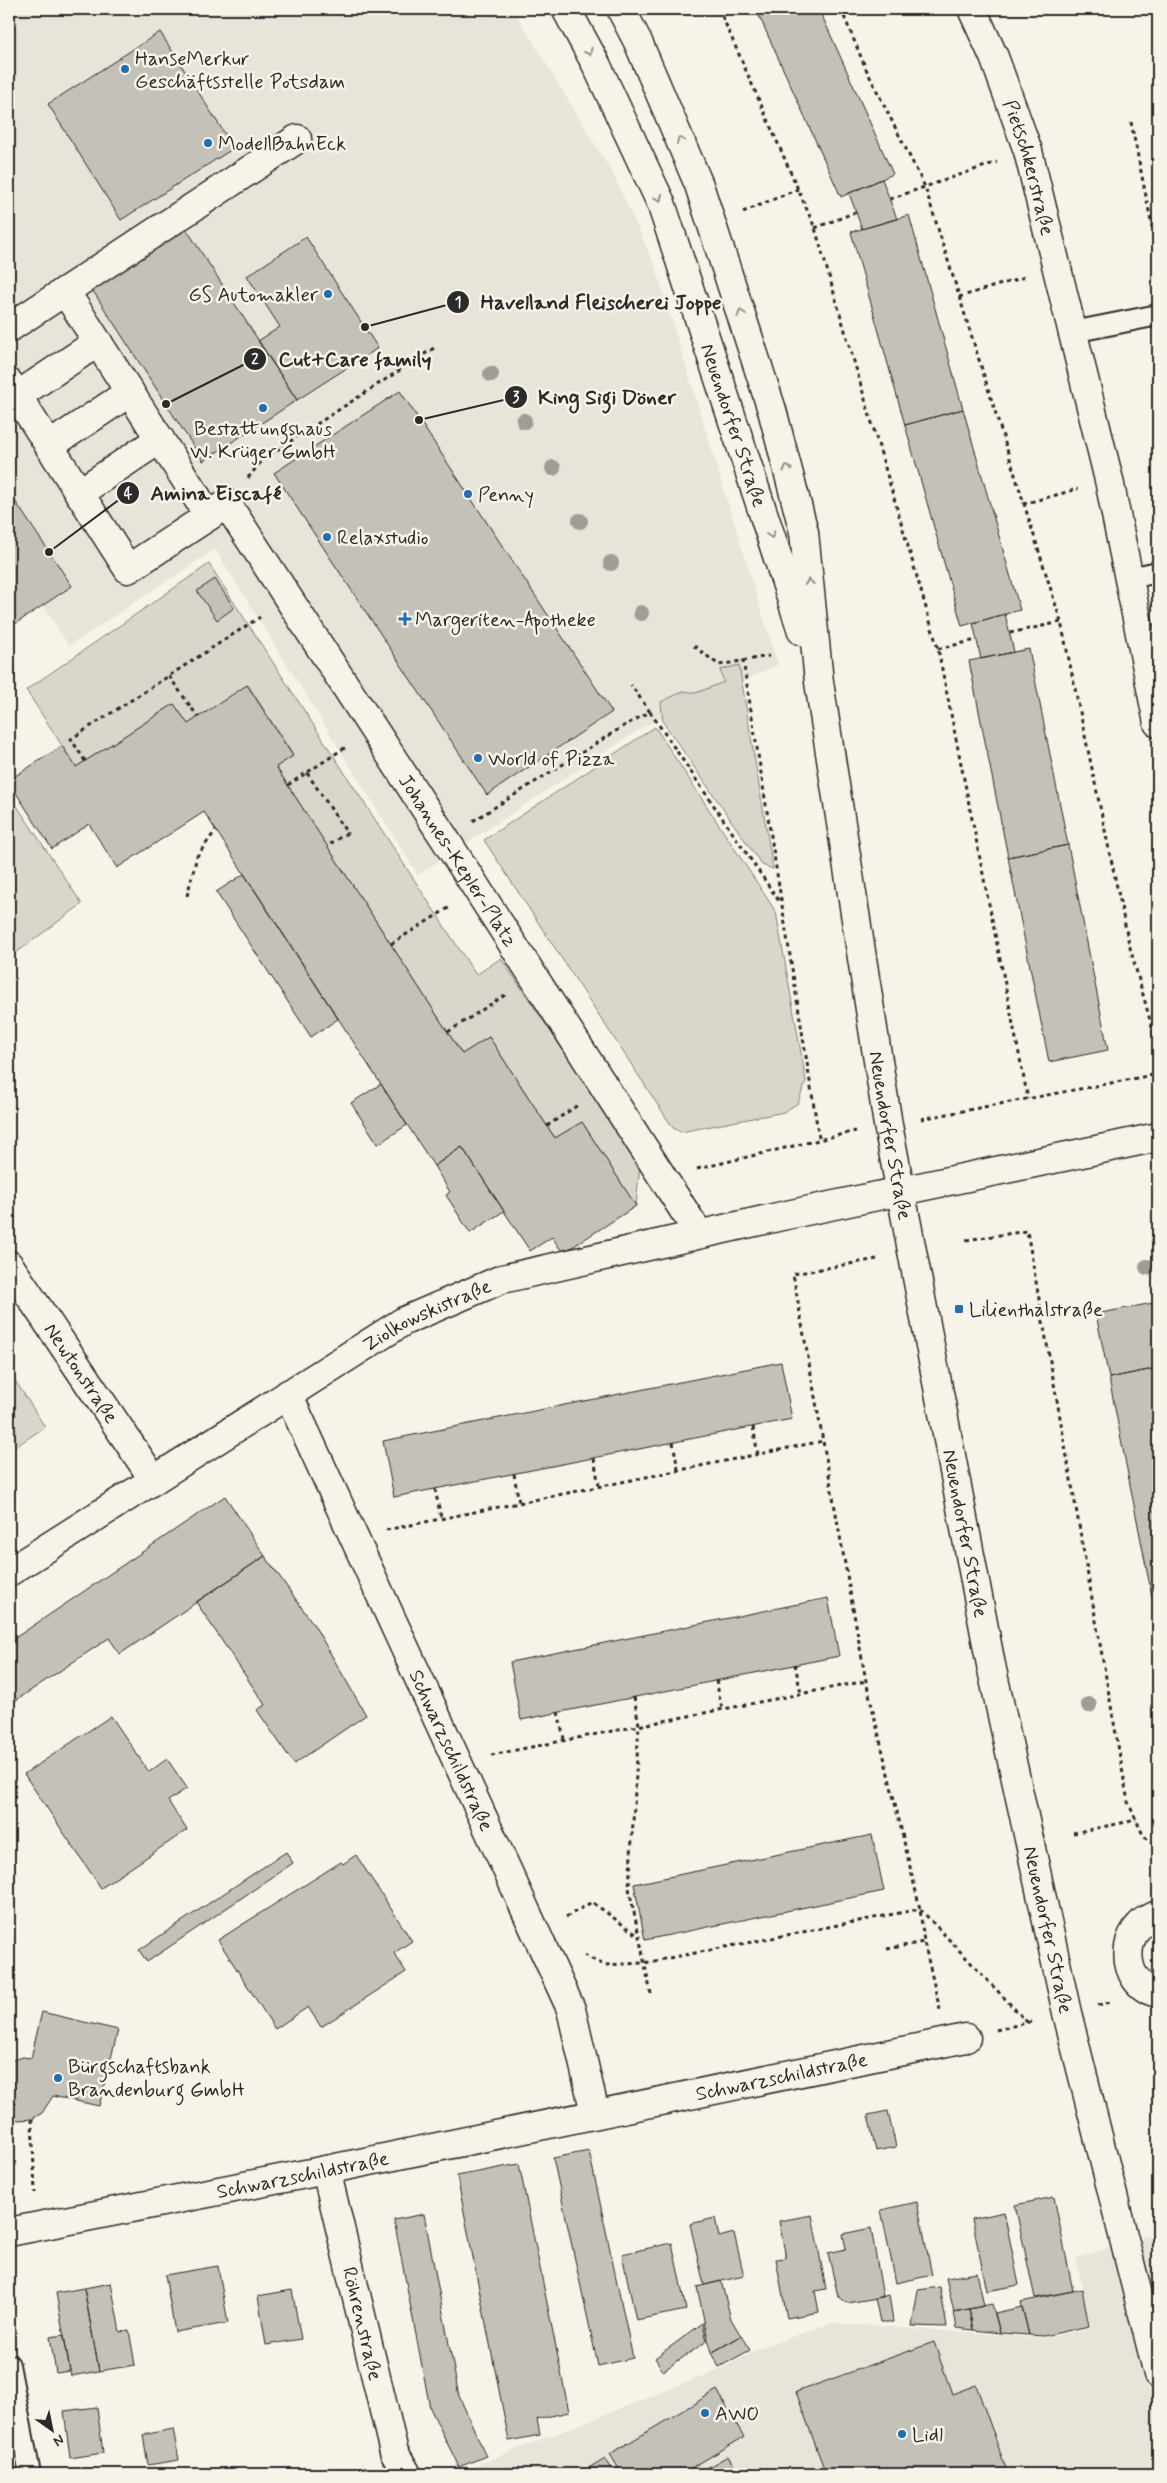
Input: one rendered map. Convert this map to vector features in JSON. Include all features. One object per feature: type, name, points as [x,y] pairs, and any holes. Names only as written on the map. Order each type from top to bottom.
[{"type":"street","name":"Neuendorfer Straße","points":[[566,9],[596,64],[661,203],[819,682]]},
{"type":"street","name":"Neuendorfer Straße","points":[[621,9],[638,42],[699,185],[772,410],[804,532],[819,682],[888,1125],[996,1684],[1067,2013],[1151,2312],[1158,2374]]},
{"type":"street","name":"Pietschkerstraße","points":[[972,9],[994,57],[1028,151],[1109,480],[1158,723]]},
{"type":"street","points":[[9,328],[296,139]]},
{"type":"street","name":"Johannes-Kepler-Platz","points":[[65,291],[160,439],[288,598],[374,728],[699,1234]]},
{"type":"street","points":[[98,342],[13,390],[128,569],[218,510]]},
{"type":"street","points":[[49,446],[130,392]]},
{"type":"street","points":[[79,493],[160,439]]},
{"type":"street","points":[[901,1192],[1158,1137]]},
{"type":"street","name":"Ziolkowskistraße","points":[[9,1572],[404,1321],[502,1279],[699,1234],[901,1192]]},
{"type":"street","name":"Newtonstraße","points":[[9,1265],[154,1480]]},
{"type":"street","name":"Schwarzschildstraße","points":[[288,1394],[572,2009],[595,2113]]},
{"type":"street","points":[[1158,1915],[1139,1925],[1130,1939],[1127,1954],[1131,1970],[1140,1983],[1158,1993]]},
{"type":"street","name":"Schwarzschildstraße","points":[[9,2232],[326,2170],[595,2113],[957,2040]]},
{"type":"street","name":"Röhrenstraße","points":[[326,2170],[394,2452],[407,2474]]},
{"type":"lane","points":[[1073,332],[1158,315]]},
{"type":"lane","points":[[1130,578],[1158,572]]},
{"type":"lane","points":[[9,2365],[30,2474]]},
{"type":"path","points":[[9,13],[14,9]]},
{"type":"path","points":[[719,9],[815,228],[938,649],[1028,1099]]},
{"type":"path","points":[[841,9],[866,69],[925,187],[1061,622],[1130,944],[1158,1049]]},
{"type":"path","points":[[1131,122],[1158,256]]},
{"type":"path","points":[[890,199],[1028,151]]},
{"type":"path","points":[[736,215],[798,189]]},
{"type":"path","points":[[815,228],[856,212]]},
{"type":"path","points":[[959,297],[1057,268]]},
{"type":"path","points":[[218,510],[263,459],[437,346]]},
{"type":"path","points":[[1023,504],[1109,480]]},
{"type":"path","points":[[86,761],[71,739],[288,598]]},
{"type":"path","points":[[1010,633],[1061,622]]},
{"type":"path","points":[[938,649],[976,640]]},
{"type":"path","points":[[694,646],[719,665],[769,656]]},
{"type":"path","points":[[742,660],[819,1138]]},
{"type":"path","points":[[169,676],[198,717]]},
{"type":"path","points":[[631,685],[781,903]]},
{"type":"path","points":[[445,839],[627,724],[650,712]]},
{"type":"path","points":[[288,785],[374,728]]},
{"type":"path","points":[[307,773],[347,833],[327,846]]},
{"type":"path","points":[[187,896],[197,856],[216,830]]},
{"type":"path","points":[[391,944],[477,890]]},
{"type":"path","points":[[448,1032],[533,977]]},
{"type":"path","points":[[662,1178],[819,1138],[1158,1074]]},
{"type":"path","points":[[966,1240],[1027,1231],[1128,1802],[1143,1835],[1158,1849]]},
{"type":"path","points":[[877,1259],[793,1274],[866,1681],[920,1909],[924,1942],[957,2040]]},
{"type":"path","points":[[753,1427],[758,1455]]},
{"type":"path","points":[[353,1536],[823,1441]]},
{"type":"path","points":[[673,1442],[678,1470]]},
{"type":"path","points":[[594,1458],[599,1486]]},
{"type":"path","points":[[514,1474],[519,1502]]},
{"type":"path","points":[[435,1490],[441,1518]]},
{"type":"path","points":[[796,1664],[802,1694]]},
{"type":"path","points":[[716,1680],[722,1709]]},
{"type":"path","points":[[457,1762],[866,1681]]},
{"type":"path","points":[[634,1697],[639,1725],[629,1888],[651,1994]]},
{"type":"path","points":[[558,1712],[564,1740]]},
{"type":"path","points":[[1073,1833],[1136,1820]]},
{"type":"path","points":[[536,1934],[592,1902],[638,1935]]},
{"type":"path","points":[[579,1950],[604,1965],[644,1963],[920,1909]]},
{"type":"path","points":[[920,1909],[1027,2022]]},
{"type":"path","points":[[887,1949],[924,1942]]},
{"type":"path","points":[[32,2119],[36,2226]]},
{"type":"shaded area","points":[[9,9],[513,9],[613,174],[655,266],[778,665],[645,726],[418,875],[215,549],[69,646],[9,552]]},
{"type":"shaded area","points":[[209,564],[476,975],[501,958],[640,1164],[636,1206],[582,1122],[555,1138],[489,1037],[462,1054],[276,767],[293,755],[248,685],[188,724],[174,704],[76,767],[26,690]]},
{"type":"shaded area","points":[[739,665],[773,869],[762,865],[663,722],[661,702],[684,691],[696,693],[724,682],[720,670]]},
{"type":"shaded area","points":[[655,727],[776,912],[806,1081],[798,1103],[784,1112],[681,1132],[673,1128],[484,840]]},
{"type":"shaded area","points":[[9,794],[82,904],[9,958]]},
{"type":"shaded area","points":[[9,1371],[45,1427],[9,1451]]},
{"type":"shaded area","points":[[1158,2233],[1158,2474],[463,2474],[461,2471],[718,2370],[762,2347],[832,2323],[1044,2338],[1091,2328],[1076,2258]]},
{"type":"building","points":[[756,9],[819,9],[893,174],[841,197]]},
{"type":"building","points":[[160,32],[234,148],[121,220],[48,104]]},
{"type":"building","points":[[882,179],[897,219],[862,229],[849,193]]},
{"type":"building","points":[[909,215],[963,409],[905,425],[851,232]]},
{"type":"building","points":[[185,227],[297,400],[203,461],[91,288]]},
{"type":"building","points":[[306,237],[378,348],[297,400],[258,341],[280,327],[247,276]]},
{"type":"building","points":[[400,391],[612,712],[487,795],[274,473]]},
{"type":"building","points":[[963,409],[1020,610],[962,626],[905,425]]},
{"type":"building","points":[[9,492],[72,586],[9,628]]},
{"type":"building","points":[[215,579],[234,608],[217,620],[197,591]]},
{"type":"building","points":[[1005,614],[1014,652],[981,659],[973,623]]},
{"type":"building","points":[[1029,649],[1068,845],[1008,857],[969,661]]},
{"type":"building","points":[[247,685],[293,756],[276,767],[462,1054],[489,1037],[555,1138],[582,1122],[636,1206],[563,1253],[552,1237],[530,1251],[462,1147],[434,1166],[204,812],[117,868],[89,824],[52,849],[9,782],[9,780],[62,746],[76,767],[174,704],[188,724]]},
{"type":"building","points":[[1068,845],[1108,1050],[1049,1062],[1008,857]]},
{"type":"building","points":[[244,874],[338,1019],[311,1037],[216,892]]},
{"type":"building","points":[[381,1084],[407,1125],[378,1144],[351,1103]]},
{"type":"building","points":[[462,1147],[504,1211],[470,1233],[446,1195],[450,1192],[434,1166]]},
{"type":"building","points":[[1158,1302],[1158,1368],[1109,1378],[1096,1314]]},
{"type":"building","points":[[781,1362],[792,1419],[394,1497],[383,1441]]},
{"type":"building","points":[[1158,1368],[1158,1627],[1109,1378]]},
{"type":"building","points":[[225,1496],[265,1556],[120,1654],[109,1638],[9,1705],[9,1642]]},
{"type":"building","points":[[265,1556],[314,1625],[366,1715],[294,1764],[257,1710],[265,1705],[196,1602]]},
{"type":"building","points":[[828,1598],[839,1656],[521,1720],[510,1662]]},
{"type":"building","points":[[111,1716],[149,1772],[167,1759],[187,1788],[168,1801],[187,1830],[101,1888],[24,1774]]},
{"type":"building","points":[[872,1835],[884,1891],[645,1940],[634,1884]]},
{"type":"building","points":[[286,1852],[293,1863],[147,1962],[139,1950]]},
{"type":"building","points":[[356,1855],[412,1941],[394,1953],[406,1972],[321,2027],[308,2007],[275,2029],[218,1940],[341,1862],[343,1864]]},
{"type":"building","name":"Bürgschaftsbank Brandenburg GmbH","points":[[42,2012],[118,2030],[99,2106],[53,2096],[42,2113],[32,2119],[19,2120],[9,2117],[9,2061],[23,2057],[31,2058]]},
{"type":"building","points":[[888,2111],[896,2147],[876,2151],[868,2115]]},
{"type":"building","points":[[589,2151],[633,2358],[598,2366],[553,2158]]},
{"type":"building","points":[[519,2164],[569,2412],[537,2419],[540,2435],[509,2441],[457,2176]]},
{"type":"building","points":[[1054,2197],[1073,2291],[1035,2298],[1015,2205]]},
{"type":"building","points":[[917,2202],[932,2275],[896,2283],[881,2210]]},
{"type":"building","points":[[1004,2212],[1019,2285],[987,2291],[972,2219]]},
{"type":"building","points":[[424,2214],[459,2396],[486,2456],[459,2467],[430,2408],[394,2220]]},
{"type":"building","points":[[812,2215],[826,2289],[815,2291],[819,2312],[787,2318],[776,2259],[786,2258],[779,2221]]},
{"type":"building","points":[[715,2218],[719,2237],[734,2233],[744,2276],[704,2285],[690,2224]]},
{"type":"building","points":[[871,2228],[883,2297],[847,2303],[838,2296],[828,2253],[846,2249],[843,2234]]},
{"type":"building","points":[[672,2243],[686,2310],[636,2320],[622,2254]]},
{"type":"building","points":[[218,2266],[228,2323],[175,2332],[165,2275]]},
{"type":"building","points":[[977,2273],[984,2306],[954,2312],[946,2278]]},
{"type":"building","points":[[721,2281],[731,2319],[741,2336],[711,2353],[697,2287]]},
{"type":"building","points":[[111,2283],[120,2332],[129,2330],[135,2365],[99,2371],[84,2288]]},
{"type":"building","points":[[940,2287],[947,2327],[912,2326],[918,2290]]},
{"type":"building","points":[[84,2288],[99,2371],[71,2376],[56,2293]]},
{"type":"building","points":[[1082,2289],[1089,2326],[1044,2336],[1029,2335],[1021,2302]]},
{"type":"building","points":[[292,2290],[301,2339],[266,2345],[258,2296]]},
{"type":"building","points":[[889,2295],[893,2322],[880,2322],[875,2298]]},
{"type":"building","points":[[992,2304],[1000,2333],[973,2330],[969,2309]]},
{"type":"building","points":[[1022,2307],[1029,2335],[1000,2333],[995,2313]]},
{"type":"building","points":[[969,2309],[973,2330],[957,2328],[954,2312]]},
{"type":"building","points":[[703,2323],[707,2341],[663,2371],[655,2358]]},
{"type":"building","points":[[64,2335],[70,2371],[56,2373],[50,2337]]},
{"type":"building","points":[[741,2336],[750,2350],[719,2367],[711,2353]]},
{"type":"building","name":"Lidl","points":[[934,2342],[952,2394],[976,2385],[1008,2474],[826,2474],[796,2392]]},
{"type":"building","name":"AWO","points":[[717,2390],[744,2437],[681,2474],[622,2474],[610,2454]]},
{"type":"building","points":[[97,2407],[103,2453],[70,2458],[64,2411]]},
{"type":"building","points":[[173,2429],[179,2460],[148,2465],[143,2435]]},
{"type":"building","points":[[728,2456],[739,2474],[696,2474]]},
{"type":"building","points":[[605,2458],[615,2474],[579,2474]]},
{"type":"place","name":"HanseMerkur Geschäftsstelle Potsdam","points":[[125,69]]},
{"type":"place","name":"ModellBahnEck","points":[[208,143]]},
{"type":"place","name":"GS Automakler","points":[[328,294]]},
{"type":"place","name":"Havelland Fleischerei Joppe","points":[[365,327]]},
{"type":"place","name":"Cut+Care family","points":[[166,404]]},
{"type":"place","name":"Bestattungshaus W. Krüger GmbH","points":[[263,408]]},
{"type":"place","name":"King Sigi Döner","points":[[419,420]]},
{"type":"place","name":"Penny","points":[[468,494]]},
{"type":"place","name":"Relaxstudio","points":[[327,537]]},
{"type":"place","name":"Amina Eiscafé","points":[[49,552]]},
{"type":"place","name":"Margeriten-Apotheke","points":[[405,619]]},
{"type":"place","name":"World of Pizza","points":[[478,758]]},
{"type":"place","name":"Lilienthalstraße","points":[[959,1309]]},
{"type":"place","name":"Bürgschaftsbank Brandenburg GmbH","points":[[58,2078]]},
{"type":"place","name":"AWO","points":[[705,2413]]},
{"type":"place","name":"Lidl","points":[[902,2434]]}]
